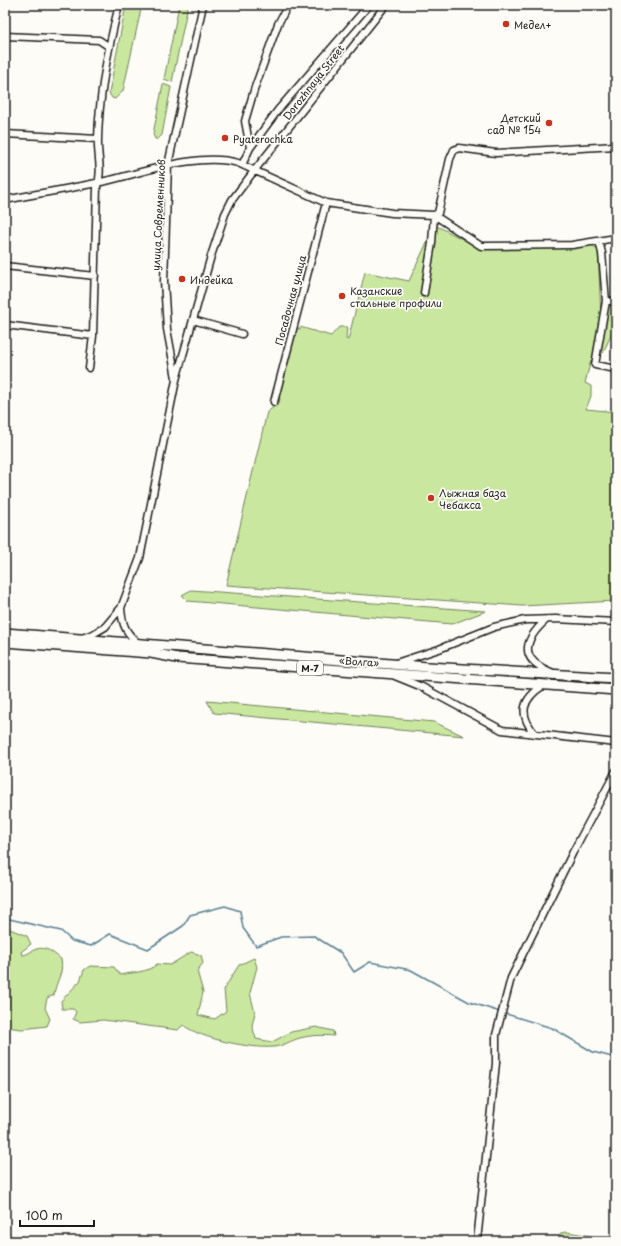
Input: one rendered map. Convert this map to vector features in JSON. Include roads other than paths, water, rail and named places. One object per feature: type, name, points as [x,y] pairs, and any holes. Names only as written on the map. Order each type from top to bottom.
[{"type":"highway","name":"«Волга»","points":[[5,633],[390,664],[616,678]]},
{"type":"highway","name":"«Волга»","points":[[5,642],[151,653],[177,658],[616,690]]},
{"type":"street","points":[[89,368],[93,336],[97,187],[100,176],[98,139],[108,46],[119,5]]},
{"type":"street","name":"улица Современников","points":[[176,380],[167,329],[164,281],[168,165],[203,5]]},
{"type":"street","points":[[250,148],[245,121],[278,24],[288,5]]},
{"type":"street","points":[[242,165],[250,148],[278,110],[370,5]]},
{"type":"street","name":"Dorozhnaya Street","points":[[121,608],[140,558],[176,380],[225,214],[232,200],[254,171],[386,5]]},
{"type":"street","points":[[5,36],[99,40],[108,46]]},
{"type":"street","points":[[5,134],[98,139]]},
{"type":"street","points":[[424,293],[432,243],[434,215],[438,213],[450,159],[454,150],[459,148],[496,153],[616,146]]},
{"type":"street","points":[[5,200],[99,182],[168,165],[226,159],[326,203],[392,214],[434,215],[481,246],[572,245],[616,238]]},
{"type":"street","name":"Посадочная улица","points":[[274,402],[326,203]]},
{"type":"street","points":[[599,241],[602,253],[606,301],[595,366],[616,369]]},
{"type":"street","points":[[5,266],[95,276]]},
{"type":"street","points":[[606,301],[616,301]]},
{"type":"street","points":[[193,320],[242,334]]},
{"type":"street","points":[[5,326],[93,336]]},
{"type":"street","points":[[80,638],[93,634],[105,626],[121,608]]},
{"type":"street","points":[[121,608],[121,620],[124,628],[130,636],[140,644]]},
{"type":"street","points":[[390,664],[439,649],[494,627],[526,620],[616,622]]},
{"type":"street","points":[[546,620],[534,631],[529,641],[528,650],[532,661],[538,667],[554,673]]},
{"type":"street","points":[[389,674],[422,687],[502,730],[616,743]]},
{"type":"street","points":[[535,734],[527,724],[524,709],[530,696],[544,685]]},
{"type":"street","points":[[477,1241],[496,1063],[496,1035],[512,978],[573,852],[616,771]]},
{"type":"waterway","points":[[5,918],[61,931],[72,941],[91,946],[110,934],[148,949],[183,926],[190,915],[225,906],[240,911],[243,928],[256,946],[281,937],[314,936],[341,953],[354,972],[370,962],[411,970],[469,1002],[500,1012]]},
{"type":"waterway","points":[[503,1013],[552,1028],[593,1052],[616,1058]]},
{"type":"place","name":"Медел+","points":[[506,24]]},
{"type":"place","name":"Детский сад № 154","points":[[549,123]]},
{"type":"place","name":"Pyaterochka","points":[[225,138]]},
{"type":"place","name":"Индейка","points":[[182,279]]},
{"type":"place","name":"Казанские стальные профили","points":[[342,296]]},
{"type":"place","name":"Лыжная база Чебакса","points":[[431,498]]}]
